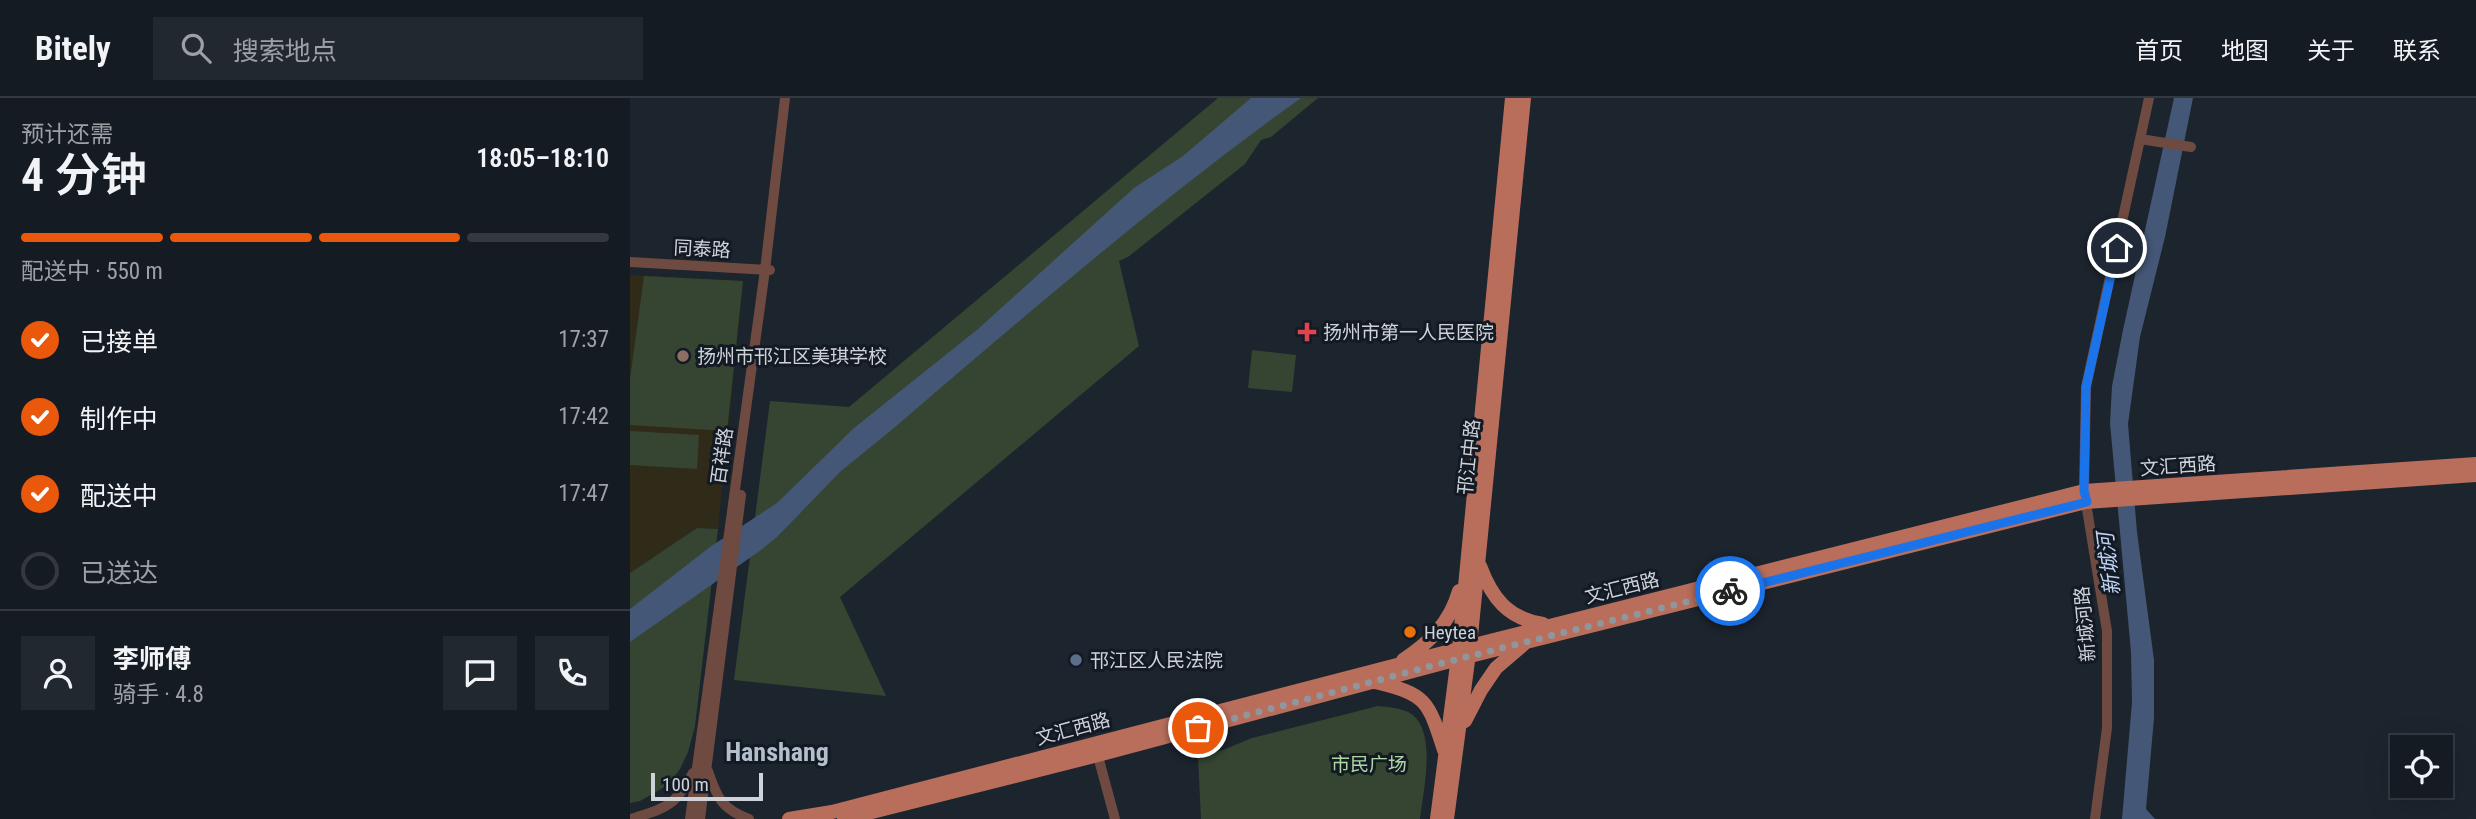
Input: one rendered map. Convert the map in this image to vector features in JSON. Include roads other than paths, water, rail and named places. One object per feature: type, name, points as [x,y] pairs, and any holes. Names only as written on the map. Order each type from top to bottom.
[{"type":"main road","name":"邗江中路","points":[[1473,561],[1511,98]]},
{"type":"main road","name":"邗江中路","points":[[1447,819],[1459,732],[1473,561],[1524,98]]},
{"type":"main road","name":"文汇西路","points":[[2141,493],[2476,464]]},
{"type":"main road","name":"文汇西路","points":[[789,819],[832,812],[1374,682],[1551,625],[2085,497],[2476,475]]},
{"type":"main road","name":"文汇西路","points":[[844,819],[1396,665],[1526,642],[2085,497]]},
{"type":"main road","points":[[1473,561],[1504,607],[1523,621],[1551,625]]},
{"type":"main road","points":[[1396,665],[1424,646],[1443,627],[1473,561]]},
{"type":"main road","points":[[1459,732],[1496,668],[1526,642]]},
{"type":"main road","name":"邗江中路","points":[[1437,819],[1445,754],[1464,653]]},
{"type":"main road","points":[[1374,682],[1405,689],[1422,699],[1434,721],[1445,754]]},
{"type":"street","name":"百祥路","points":[[768,270],[785,98]]},
{"type":"street","name":"百祥路","points":[[690,819],[701,767],[792,98]]},
{"type":"street","name":"新城河路","points":[[2095,819],[2107,729],[2107,631],[2085,497],[2086,387],[2149,98]]},
{"type":"street","points":[[2140,139],[2191,147]]},
{"type":"street","name":"同泰路","points":[[630,262],[768,270]]},
{"type":"street","points":[[1096,749],[1115,819]]},
{"type":"street","name":"百祥路","points":[[700,819],[701,767]]},
{"type":"street","points":[[631,819],[662,809],[680,797],[701,767],[730,812],[749,819]]},
{"type":"water","points":[[1251,98],[1301,98],[1145,217],[1044,300],[841,471],[761,550],[630,642],[630,609],[710,547],[777,503],[854,428],[978,329],[1134,188],[1183,156]]},
{"type":"water","points":[[2174,98],[2193,98],[2165,237],[2140,337],[2128,424],[2137,532],[2154,660],[2154,718],[2146,809],[2155,819],[2122,819],[2132,702],[2131,652],[2110,423],[2112,386]]},
{"type":"place","name":"扬州市第一人民医院","points":[[1307,332]]},
{"type":"place","name":"扬州市邗江区美琪学校","points":[[683,356]]},
{"type":"place","name":"Heytea","points":[[1410,632]]},
{"type":"place","name":"邗江区人民法院","points":[[1076,660]]},
{"type":"district","name":"Hanshang","points":[[777,752]]},
{"type":"water label","name":"新城河","points":[[2109,564]]},
{"type":"park label","name":"市民广场","points":[[1369,764]]}]
